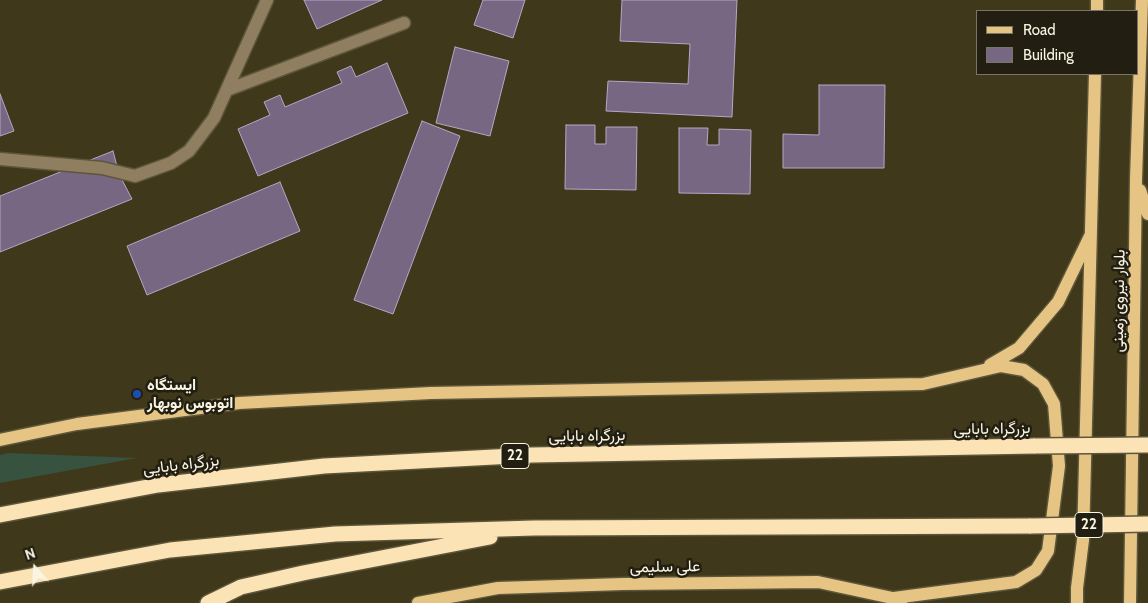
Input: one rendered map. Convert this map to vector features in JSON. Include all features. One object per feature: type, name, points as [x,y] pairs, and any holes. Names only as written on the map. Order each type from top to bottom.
[{"type":"highway","name":"بزرگراه بابایی","points":[[0,515],[158,485],[324,466],[532,455],[1148,445]]},
{"type":"highway","name":"22","points":[[0,582],[170,550],[335,534],[534,528],[1148,524]]},
{"type":"highway","points":[[208,603],[241,587],[534,528]]},
{"type":"main road","name":"بلوار نیروی زمینی","points":[[1130,603],[1136,179],[1144,29],[1142,0]]},
{"type":"main road","name":"بلوار نیروی زمینی","points":[[1077,603],[1076,588],[1084,540],[1095,75]]},
{"type":"main road","points":[[1136,179],[1148,214]]},
{"type":"main road","points":[[979,372],[1018,348],[1058,302],[1092,232]]},
{"type":"main road","points":[[0,440],[77,424],[239,403],[431,392],[923,384],[1001,366],[1024,370],[1043,384],[1054,404],[1059,466],[1048,551],[1036,570],[1016,582],[894,598]]},
{"type":"main road","name":"علی سلیمی","points":[[418,603],[498,588],[798,582],[818,582],[912,603]]},
{"type":"street","points":[[0,159],[102,168],[135,176],[170,163],[189,151],[214,118],[267,0]]},
{"type":"street","points":[[227,90],[404,23]]},
{"type":"green space","points":[[8,453],[137,458],[0,483],[0,455]]},
{"type":"building","points":[[304,0],[382,0],[317,29]]},
{"type":"building","points":[[483,0],[525,0],[513,38],[474,25]]},
{"type":"building","points":[[622,0],[737,0],[732,117],[606,111],[608,81],[688,84],[690,44],[620,41]]},
{"type":"building","points":[[455,47],[509,61],[490,136],[436,123]]},
{"type":"building","points":[[387,63],[408,113],[258,176],[238,129],[270,115],[264,102],[280,95],[285,107],[342,83],[337,72],[351,66],[356,77]]},
{"type":"building","points":[[819,85],[885,85],[884,168],[783,168],[783,134],[819,135]]},
{"type":"building","points":[[0,94],[14,131],[0,136]]},
{"type":"building","points":[[422,121],[460,136],[393,314],[354,300]]},
{"type":"building","points":[[566,125],[595,125],[595,144],[606,144],[606,127],[637,127],[636,190],[565,189]]},
{"type":"building","points":[[679,128],[708,128],[707,145],[719,145],[719,129],[751,130],[750,194],[679,193]]},
{"type":"building","points":[[113,151],[119,174],[132,199],[0,252],[0,196]]},
{"type":"building","points":[[280,182],[300,231],[147,295],[127,246]]},
{"type":"place","name":"ایستگاه اتوبوس نوبهار","points":[[137,394]]}]
